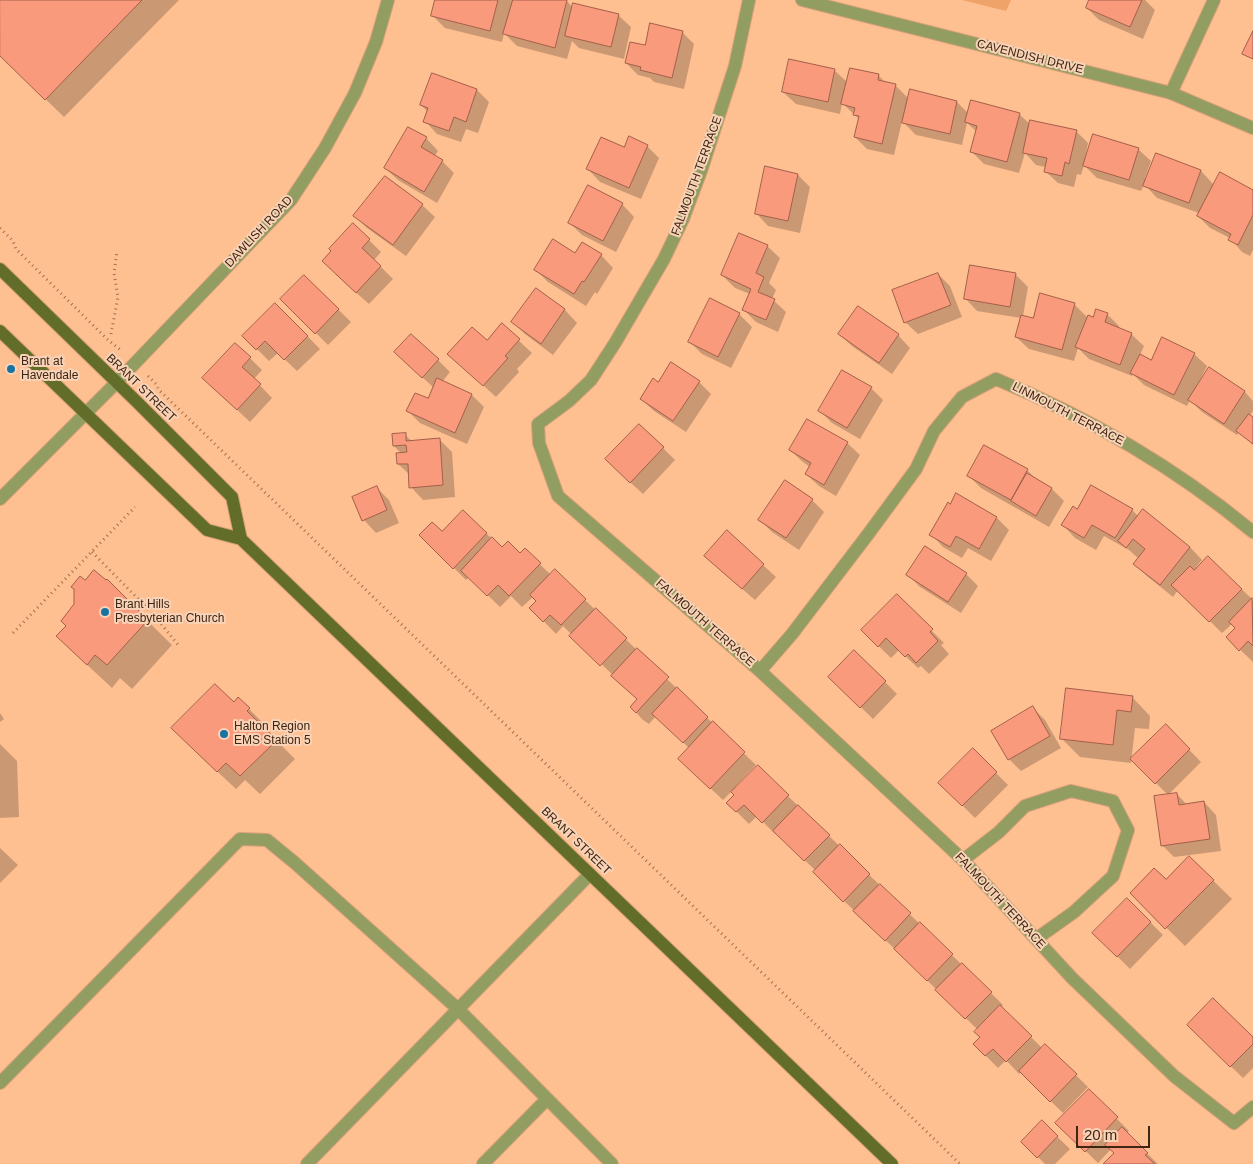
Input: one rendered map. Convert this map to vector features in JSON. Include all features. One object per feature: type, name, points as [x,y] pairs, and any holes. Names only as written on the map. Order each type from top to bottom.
[{"type":"main road","name":"BRANT STREET","points":[[0,269],[232,498],[241,539]]},
{"type":"main road","name":"BRANT STREET","points":[[0,331],[207,530],[241,539],[892,1164]]},
{"type":"street","name":"DAWLISH ROAD","points":[[0,499],[116,383],[291,200],[326,148],[355,93],[376,42],[388,0]]},
{"type":"street","name":"FALMOUTH TERRACE","points":[[749,0],[735,66],[704,162],[683,219],[664,259],[591,380],[569,401],[538,424],[539,443],[558,496],[760,671],[963,860],[1072,978],[1174,1076],[1234,1123],[1253,1107]]},
{"type":"street","name":"CAVENDISH DRIVE","points":[[802,0],[1171,93],[1253,128]]},
{"type":"street","points":[[1171,93],[1214,0]]},
{"type":"street","name":"LINMOUTH TERRACE","points":[[760,671],[792,634],[916,469],[934,431],[962,397],[996,379],[1027,392],[1122,441],[1220,505],[1253,532]]},
{"type":"street","points":[[963,860],[999,832],[1025,806],[1071,791],[1113,801],[1128,830],[1113,876],[1074,912],[1036,939]]},
{"type":"street","points":[[0,1083],[240,839],[267,840],[458,1009],[612,1164]]},
{"type":"street","points":[[308,1164],[590,874]]},
{"type":"street","points":[[484,1164],[547,1098]]},
{"type":"path","points":[[0,228],[13,241],[16,249],[108,340],[116,345]]},
{"type":"path","points":[[111,334],[118,297],[114,273],[116,251]]},
{"type":"path","points":[[156,384],[159,390],[960,1164]]},
{"type":"path","points":[[13,633],[135,507]]},
{"type":"path","points":[[92,552],[154,615],[179,646]]},
{"type":"shaded area","points":[[962,0],[1011,0],[1006,11]]},
{"type":"building","points":[[0,0],[142,0],[45,100],[0,56]]},
{"type":"building","points":[[435,0],[498,0],[490,31],[431,16]]},
{"type":"building","points":[[513,0],[567,0],[555,48],[503,34]]},
{"type":"building","points":[[1089,0],[1142,0],[1130,27],[1086,8]]},
{"type":"building","points":[[573,3],[619,14],[611,47],[565,36]]},
{"type":"building","points":[[650,23],[683,31],[672,78],[640,70],[641,67],[625,63],[630,42],[645,45]]},
{"type":"building","points":[[1253,31],[1253,59],[1242,54]]},
{"type":"building","points":[[789,59],[835,69],[828,102],[782,92]]},
{"type":"building","points":[[850,68],[879,74],[878,80],[896,84],[882,144],[854,137],[859,116],[853,115],[855,108],[841,104]]},
{"type":"building","points":[[432,73],[477,89],[466,122],[454,117],[449,131],[423,122],[428,108],[420,105]]},
{"type":"building","points":[[910,89],[957,101],[950,134],[902,123]]},
{"type":"building","points":[[971,100],[1020,113],[1007,162],[970,152],[977,126],[965,122]]},
{"type":"building","points":[[1030,120],[1077,130],[1069,164],[1065,162],[1062,176],[1044,172],[1047,158],[1023,153]]},
{"type":"building","points":[[408,127],[427,137],[421,147],[443,160],[424,192],[384,168]]},
{"type":"building","points":[[1093,134],[1139,148],[1129,180],[1083,166]]},
{"type":"building","points":[[629,136],[648,145],[629,188],[586,169],[601,137],[624,147]]},
{"type":"building","points":[[1156,153],[1201,170],[1189,203],[1143,186]]},
{"type":"building","points":[[765,166],[798,174],[788,221],[755,214]]},
{"type":"building","points":[[1220,172],[1253,190],[1253,215],[1238,245],[1228,240],[1231,234],[1197,216]]},
{"type":"building","points":[[385,176],[423,204],[393,245],[353,216]]},
{"type":"building","points":[[588,185],[623,203],[603,241],[568,223]]},
{"type":"building","points":[[353,223],[370,239],[362,248],[381,266],[356,293],[322,261],[331,251],[329,249]]},
{"type":"building","points":[[739,233],[768,245],[756,273],[764,277],[758,292],[775,299],[766,320],[742,310],[751,289],[721,275]]},
{"type":"building","points":[[553,239],[575,253],[582,242],[602,254],[574,294],[534,270]]},
{"type":"building","points":[[970,265],[1016,273],[1010,307],[964,299]]},
{"type":"building","points":[[938,273],[951,305],[904,323],[892,290]]},
{"type":"building","points":[[304,275],[339,309],[315,334],[280,299]]},
{"type":"building","points":[[536,288],[565,309],[541,344],[511,322]]},
{"type":"building","points":[[1040,293],[1075,303],[1062,350],[1015,337],[1021,315],[1033,318]]},
{"type":"building","points":[[710,298],[740,313],[718,357],[688,342]]},
{"type":"building","points":[[275,303],[308,336],[284,360],[265,341],[256,350],[242,336]]},
{"type":"building","points":[[858,306],[899,334],[879,363],[838,334]]},
{"type":"building","points":[[1096,309],[1108,313],[1105,322],[1132,333],[1120,365],[1075,347],[1088,315],[1093,317]]},
{"type":"building","points":[[502,323],[520,339],[505,356],[508,358],[483,386],[447,354],[472,327],[487,340]]},
{"type":"building","points":[[411,334],[439,359],[422,378],[394,352]]},
{"type":"building","points":[[1162,337],[1195,353],[1174,395],[1130,373],[1140,354],[1151,360]]},
{"type":"building","points":[[235,343],[251,357],[242,367],[261,384],[237,410],[202,378]]},
{"type":"building","points":[[671,362],[700,381],[673,421],[640,399],[653,378],[658,382]]},
{"type":"building","points":[[1209,367],[1245,391],[1224,424],[1188,400]]},
{"type":"building","points":[[842,370],[872,387],[847,428],[818,411]]},
{"type":"building","points":[[437,378],[472,394],[455,433],[406,411],[415,393],[428,398]]},
{"type":"building","points":[[1249,414],[1253,417],[1253,444],[1236,431]]},
{"type":"building","points":[[807,419],[848,442],[824,485],[805,474],[811,463],[789,450]]},
{"type":"building","points":[[639,424],[664,447],[630,483],[605,459]]},
{"type":"building","points":[[406,433],[406,441],[440,438],[443,485],[409,488],[408,464],[397,464],[396,453],[407,452],[406,445],[393,446],[392,434]]},
{"type":"building","points":[[984,445],[1028,469],[1011,500],[967,476]]},
{"type":"building","points":[[1027,473],[1052,488],[1036,516],[1011,501]]},
{"type":"building","points":[[785,480],[813,499],[786,538],[758,520]]},
{"type":"building","points":[[1091,485],[1133,509],[1115,538],[1092,525],[1084,538],[1061,525],[1073,506],[1077,509]]},
{"type":"building","points":[[377,486],[387,510],[362,521],[352,497]]},
{"type":"building","points":[[956,493],[997,517],[979,549],[956,536],[950,547],[929,535],[948,502],[950,504]]},
{"type":"building","points":[[1143,509],[1190,547],[1160,585],[1133,564],[1145,549],[1133,539],[1126,548],[1118,541]]},
{"type":"building","points":[[463,510],[487,533],[453,569],[419,535],[432,522],[442,531]]},
{"type":"building","points":[[727,530],[764,564],[742,589],[704,556]]},
{"type":"building","points":[[492,537],[502,547],[508,541],[520,553],[525,548],[541,563],[509,596],[498,585],[487,596],[461,571]]},
{"type":"building","points":[[925,546],[967,573],[948,602],[906,575]]},
{"type":"building","points":[[1208,556],[1242,589],[1209,622],[1171,585],[1190,566],[1194,570]]},
{"type":"building","points":[[555,569],[586,599],[561,625],[550,615],[543,622],[529,608],[536,601],[530,595]]},
{"type":"building","name":"Brant Hills Presbyterian Church","points":[[94,570],[107,579],[148,620],[107,665],[95,655],[87,665],[56,636],[66,626],[61,621],[74,604],[74,589],[71,587],[80,576],[85,580]]},
{"type":"building","points":[[897,594],[933,629],[930,632],[938,641],[916,663],[908,654],[905,657],[886,638],[878,647],[861,630]]},
{"type":"building","points":[[1252,598],[1253,646],[1248,641],[1239,651],[1226,637],[1235,628],[1229,622]]},
{"type":"building","points":[[596,608],[627,638],[600,666],[569,636]]},
{"type":"building","points":[[637,648],[669,677],[636,713],[630,707],[637,699],[611,676]]},
{"type":"building","points":[[854,650],[886,681],[860,708],[828,677]]},
{"type":"building","name":"Halton Region EMS Station 5","points":[[215,684],[234,702],[238,697],[250,708],[247,711],[277,740],[240,776],[226,763],[217,772],[171,728]]},
{"type":"building","points":[[677,687],[708,717],[683,743],[652,714]]},
{"type":"building","points":[[1066,688],[1133,696],[1131,712],[1117,710],[1113,745],[1060,739]]},
{"type":"building","points":[[1033,706],[1050,736],[1008,760],[991,731]]},
{"type":"building","points":[[713,721],[745,752],[710,789],[678,759]]},
{"type":"building","points":[[1166,724],[1190,749],[1155,784],[1130,759]]},
{"type":"building","points":[[973,748],[997,772],[962,806],[938,783]]},
{"type":"building","points":[[758,765],[789,795],[762,823],[744,805],[736,812],[726,803],[734,795],[731,792]]},
{"type":"building","points":[[1177,793],[1179,805],[1204,801],[1210,839],[1161,846],[1154,796]]},
{"type":"building","points":[[798,805],[830,835],[804,861],[773,831]]},
{"type":"building","points":[[840,844],[870,874],[843,902],[813,872]]},
{"type":"building","points":[[1189,856],[1214,880],[1165,929],[1130,893],[1154,868],[1166,879]]},
{"type":"building","points":[[880,884],[911,913],[885,941],[853,911]]},
{"type":"building","points":[[1127,898],[1151,922],[1117,957],[1092,933]]},
{"type":"building","points":[[920,922],[953,954],[927,981],[894,949]]},
{"type":"building","points":[[962,963],[992,992],[965,1019],[935,990]]},
{"type":"building","points":[[1213,998],[1253,1037],[1253,1044],[1230,1067],[1187,1025]]},
{"type":"building","points":[[1000,1005],[1032,1036],[1006,1062],[993,1049],[985,1056],[973,1044],[980,1037],[974,1032]]},
{"type":"building","points":[[1045,1044],[1077,1074],[1050,1102],[1019,1071]]},
{"type":"building","points":[[1089,1089],[1118,1117],[1085,1152],[1055,1123]]},
{"type":"building","points":[[1042,1120],[1058,1136],[1037,1158],[1021,1142]]},
{"type":"building","points":[[1122,1127],[1148,1153],[1145,1155],[1155,1164],[1103,1164],[1114,1153],[1105,1145]]},
{"type":"place","name":"Brant at Havendale","points":[[11,369]]},
{"type":"place","name":"Brant Hills Presbyterian Church","points":[[105,612]]},
{"type":"place","name":"Halton Region EMS Station 5","points":[[224,734]]}]
